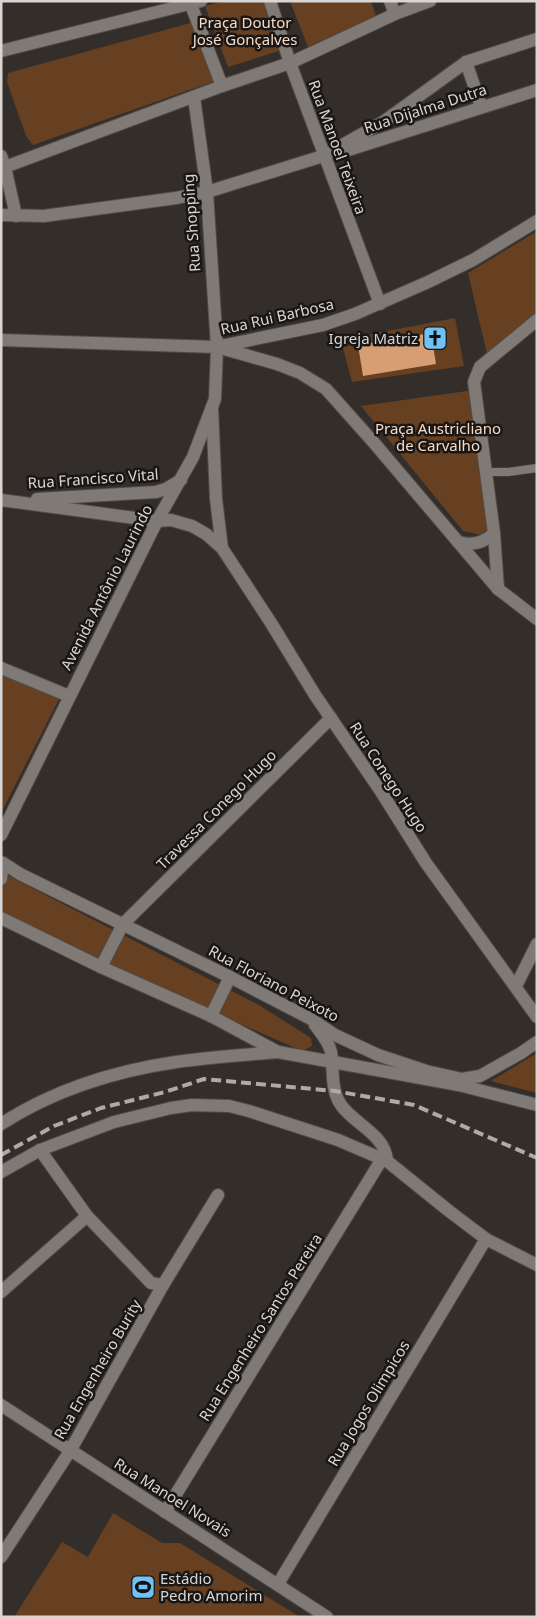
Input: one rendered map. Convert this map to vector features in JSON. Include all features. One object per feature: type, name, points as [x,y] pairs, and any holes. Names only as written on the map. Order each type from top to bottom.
[{"type":"street","name":"Rua Manoel Teixeira","points":[[270,1],[323,156],[380,304]]},
{"type":"street","points":[[390,1],[395,14]]},
{"type":"street","points":[[16,216],[3,162],[290,64],[395,14],[430,1]]},
{"type":"street","points":[[1,51],[196,3],[222,86]]},
{"type":"street","points":[[1,215],[44,216],[176,198],[206,192],[323,156],[383,122],[466,62],[537,39]]},
{"type":"street","points":[[466,62],[482,106]]},
{"type":"street","name":"Rua Dijalma Dutra","points":[[323,156],[537,90]]},
{"type":"street","name":"Rua Shopping","points":[[194,97],[206,192],[217,347]]},
{"type":"street","name":"Rua Rui Barbosa","points":[[1,340],[217,347],[323,325],[380,304],[428,282],[473,260],[537,221]]},
{"type":"street","points":[[498,589],[494,534],[474,382],[480,367],[537,320]]},
{"type":"street","points":[[217,347],[277,364],[300,373],[326,389],[498,589],[537,619]]},
{"type":"street","name":"Avenida Antônio Laurindo","points":[[1,835],[157,521],[193,457],[215,399],[217,347]]},
{"type":"street","points":[[212,407],[216,499],[222,548]]},
{"type":"street","name":"Rua Francisco Vital","points":[[3,500],[156,492],[181,480]]},
{"type":"street","name":"Rua Francisco Vital","points":[[3,500],[157,521],[171,520],[192,526],[206,534],[222,548]]},
{"type":"street","points":[[458,542],[475,544],[494,534]]},
{"type":"street","name":"Rua Conego Hugo","points":[[222,548],[426,863],[537,1017]]},
{"type":"street","points":[[1,668],[69,696]]},
{"type":"street","name":"Travessa Conego Hugo","points":[[101,967],[124,924],[331,718]]},
{"type":"street","points":[[1,879],[2,863]]},
{"type":"street","name":"Rua Floriano Peixoto","points":[[2,863],[20,874],[311,1018],[335,1035],[378,1055],[444,1076],[462,1079],[480,1076],[537,1042]]},
{"type":"street","points":[[1,918],[101,967],[211,1016],[278,1052]]},
{"type":"street","points":[[516,986],[537,944]]},
{"type":"street","points":[[211,1016],[230,977]]},
{"type":"street","points":[[311,1018],[330,1048],[332,1078],[340,1104],[380,1142],[387,1154],[385,1160]]},
{"type":"street","points":[[1,1124],[26,1107],[59,1092],[112,1076],[176,1062],[278,1052],[376,1071],[459,1084],[537,1105]]},
{"type":"street","points":[[1,1172],[40,1150],[114,1122],[170,1108],[192,1105],[228,1106],[338,1140],[385,1160],[486,1239],[537,1266]]},
{"type":"street","points":[[40,1150],[87,1216],[151,1283],[163,1285]]},
{"type":"street","name":"Rua Engenheiro Santos Pereira","points":[[165,1512],[385,1160]]},
{"type":"street","name":"Rua Engenheiro Burity","points":[[1,1557],[70,1451],[163,1285],[218,1195]]},
{"type":"street","points":[[1,1292],[87,1216]]},
{"type":"street","name":"Rua Jogos Olimpicos","points":[[278,1584],[486,1239]]},
{"type":"street","name":"Rua Manoel Novais","points":[[1,1405],[327,1617]]},
{"type":"lane","points":[[486,472],[508,472],[537,468]]},
{"type":"green space","name":"Praça Doutor José Gonçalves","points":[[225,1],[264,1],[285,49],[228,67],[205,6]]},
{"type":"green space","name":"Praça Doutor José Gonçalves","points":[[290,1],[371,1],[376,16],[308,47]]},
{"type":"green space","name":"Praça Doutor José Gonçalves","points":[[194,22],[215,81],[33,145],[26,136],[7,82],[8,73]]},
{"type":"green space","points":[[537,231],[537,313],[487,354],[468,273]]},
{"type":"green space","name":"Praça Austricliano de Carvalho","points":[[455,318],[464,366],[352,382],[341,340]]},
{"type":"green space","name":"Praça Austricliano de Carvalho","points":[[474,390],[489,527],[481,535],[463,531],[361,406]]},
{"type":"green space","points":[[1,672],[60,697],[1,813]]},
{"type":"green space","points":[[1,872],[259,1005],[311,1038],[312,1046],[302,1051],[173,994],[1,913]]},
{"type":"green space","points":[[537,1053],[537,1093],[491,1081]]},
{"type":"green space","name":"Estádio Pedro Amorim","points":[[113,1513],[162,1543],[180,1543],[300,1617],[14,1617],[62,1542],[88,1557]]},
{"type":"building","points":[[431,333],[436,364],[363,376],[358,345]]},
{"type":"railway","points":[[1,1155],[54,1126],[101,1108],[165,1092],[204,1079],[335,1091],[414,1105],[537,1158]]},
{"type":"place","name":"Igreja Matriz","points":[[435,338]]},
{"type":"place","name":"Estádio Pedro Amorim","points":[[143,1587]]}]
